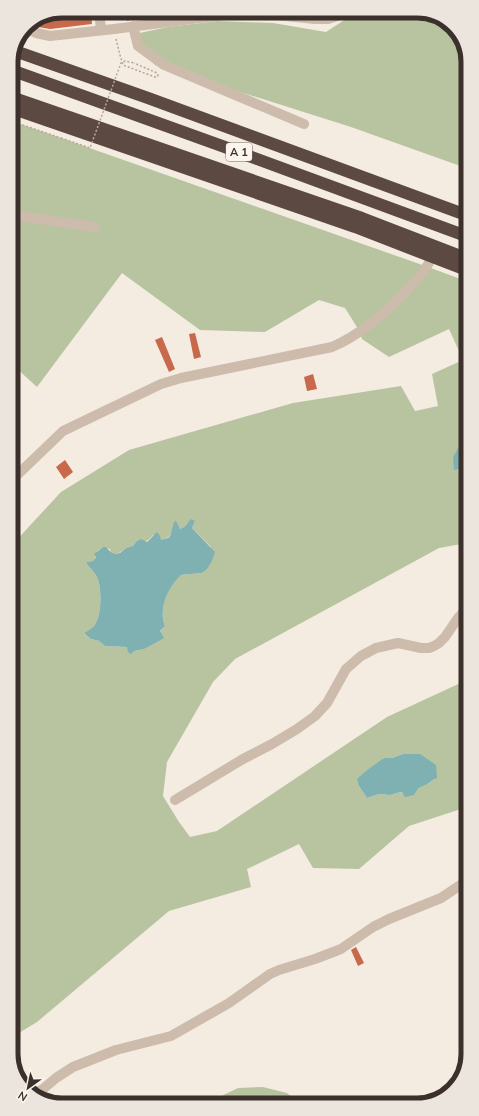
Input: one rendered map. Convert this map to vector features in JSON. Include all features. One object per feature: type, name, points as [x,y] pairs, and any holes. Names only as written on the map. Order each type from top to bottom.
[{"type":"highway","name":"A 1","points":[[20,53],[148,98],[461,213]]},
{"type":"highway","name":"A 1","points":[[18,73],[461,234]]},
{"type":"highway","points":[[18,99],[362,218],[461,256]]},
{"type":"highway","points":[[18,110],[355,227],[461,268]]},
{"type":"street","points":[[100,18],[102,30]]},
{"type":"street","points":[[31,31],[50,36],[198,18]]},
{"type":"street","points":[[305,18],[331,18]]},
{"type":"street","points":[[133,26],[138,46],[164,65],[304,124]]},
{"type":"street","points":[[18,216],[96,227]]},
{"type":"street","points":[[18,474],[63,431],[161,384],[181,378],[332,347],[347,340],[367,328],[395,303],[420,277],[428,266],[432,257]]},
{"type":"street","points":[[175,800],[272,744],[315,716],[328,703],[346,669],[361,656],[376,648],[398,643],[421,648],[429,648],[434,646],[445,637],[461,615]]},
{"type":"street","points":[[39,1091],[73,1067],[116,1050],[171,1036],[229,1003],[270,974],[341,949],[373,927],[441,898],[461,885]]},
{"type":"path","points":[[114,29],[120,55],[123,65],[155,77],[158,76],[157,73],[134,63],[125,61],[122,62]]},
{"type":"path","points":[[18,123],[90,148],[122,62]]},
{"type":"green space","points":[[347,18],[420,18],[434,21],[444,27],[452,35],[459,48],[461,62],[461,166],[351,127],[155,65],[130,35],[168,27],[218,21],[273,23],[326,32]]},
{"type":"green space","points":[[18,123],[461,279],[461,356],[449,329],[389,357],[362,339],[360,332],[345,308],[319,300],[265,332],[200,330],[122,273],[37,387],[18,370]]},
{"type":"green space","points":[[461,361],[461,439],[459,448],[453,457],[461,466],[461,544],[439,548],[235,659],[213,682],[167,762],[163,796],[190,837],[217,831],[387,717],[461,683],[461,809],[409,826],[359,869],[313,868],[299,844],[247,869],[251,887],[169,911],[37,1022],[18,1034],[18,539],[61,492],[129,450],[293,403],[401,386],[415,411],[438,406],[432,374]],"holes":[[[176,520],[180,529],[187,523],[195,521],[192,528],[211,547],[201,573],[181,575],[168,592],[163,612],[165,626],[144,649],[134,651],[127,647],[105,646],[99,641],[91,639],[84,633],[94,626],[99,616],[100,609],[99,582],[95,573],[86,562],[93,561],[97,551],[103,547],[110,549],[111,552],[115,554],[133,546],[136,542],[144,542],[150,539],[153,535],[161,540],[167,538],[172,533]],[[403,754],[434,779],[417,790],[390,795],[379,794],[367,798],[359,786],[384,758],[392,758]]]},
{"type":"green space","points":[[263,1087],[287,1093],[293,1098],[217,1098],[238,1088]]},
{"type":"water","points":[[461,440],[461,468],[454,470],[453,457]]},
{"type":"water","points":[[191,519],[195,521],[192,528],[215,552],[210,564],[204,572],[181,575],[168,592],[163,612],[165,626],[160,631],[164,638],[144,649],[134,651],[131,654],[128,652],[127,647],[105,646],[99,641],[91,639],[84,633],[94,626],[99,616],[100,609],[99,582],[95,573],[86,562],[93,561],[96,557],[94,554],[103,547],[106,547],[115,554],[133,546],[141,539],[147,542],[157,532],[161,540],[168,538],[171,535],[173,524],[176,520],[180,529],[184,527]]},
{"type":"water","points":[[403,754],[420,754],[436,765],[437,778],[419,788],[414,795],[405,797],[402,792],[390,795],[379,794],[367,798],[359,786],[357,779],[384,758],[392,758]]},
{"type":"building","points":[[92,18],[92,24],[50,29],[37,26],[45,21],[54,19]]},
{"type":"building","points":[[127,18],[135,18],[127,21]]},
{"type":"building","points":[[195,333],[201,357],[194,359],[189,334]]},
{"type":"building","points":[[162,337],[175,369],[169,372],[155,340]]},
{"type":"building","points":[[313,374],[317,389],[307,391],[304,377]]},
{"type":"building","points":[[65,460],[73,472],[64,479],[56,467]]},
{"type":"building","points":[[356,947],[364,963],[358,966],[351,950]]}]
